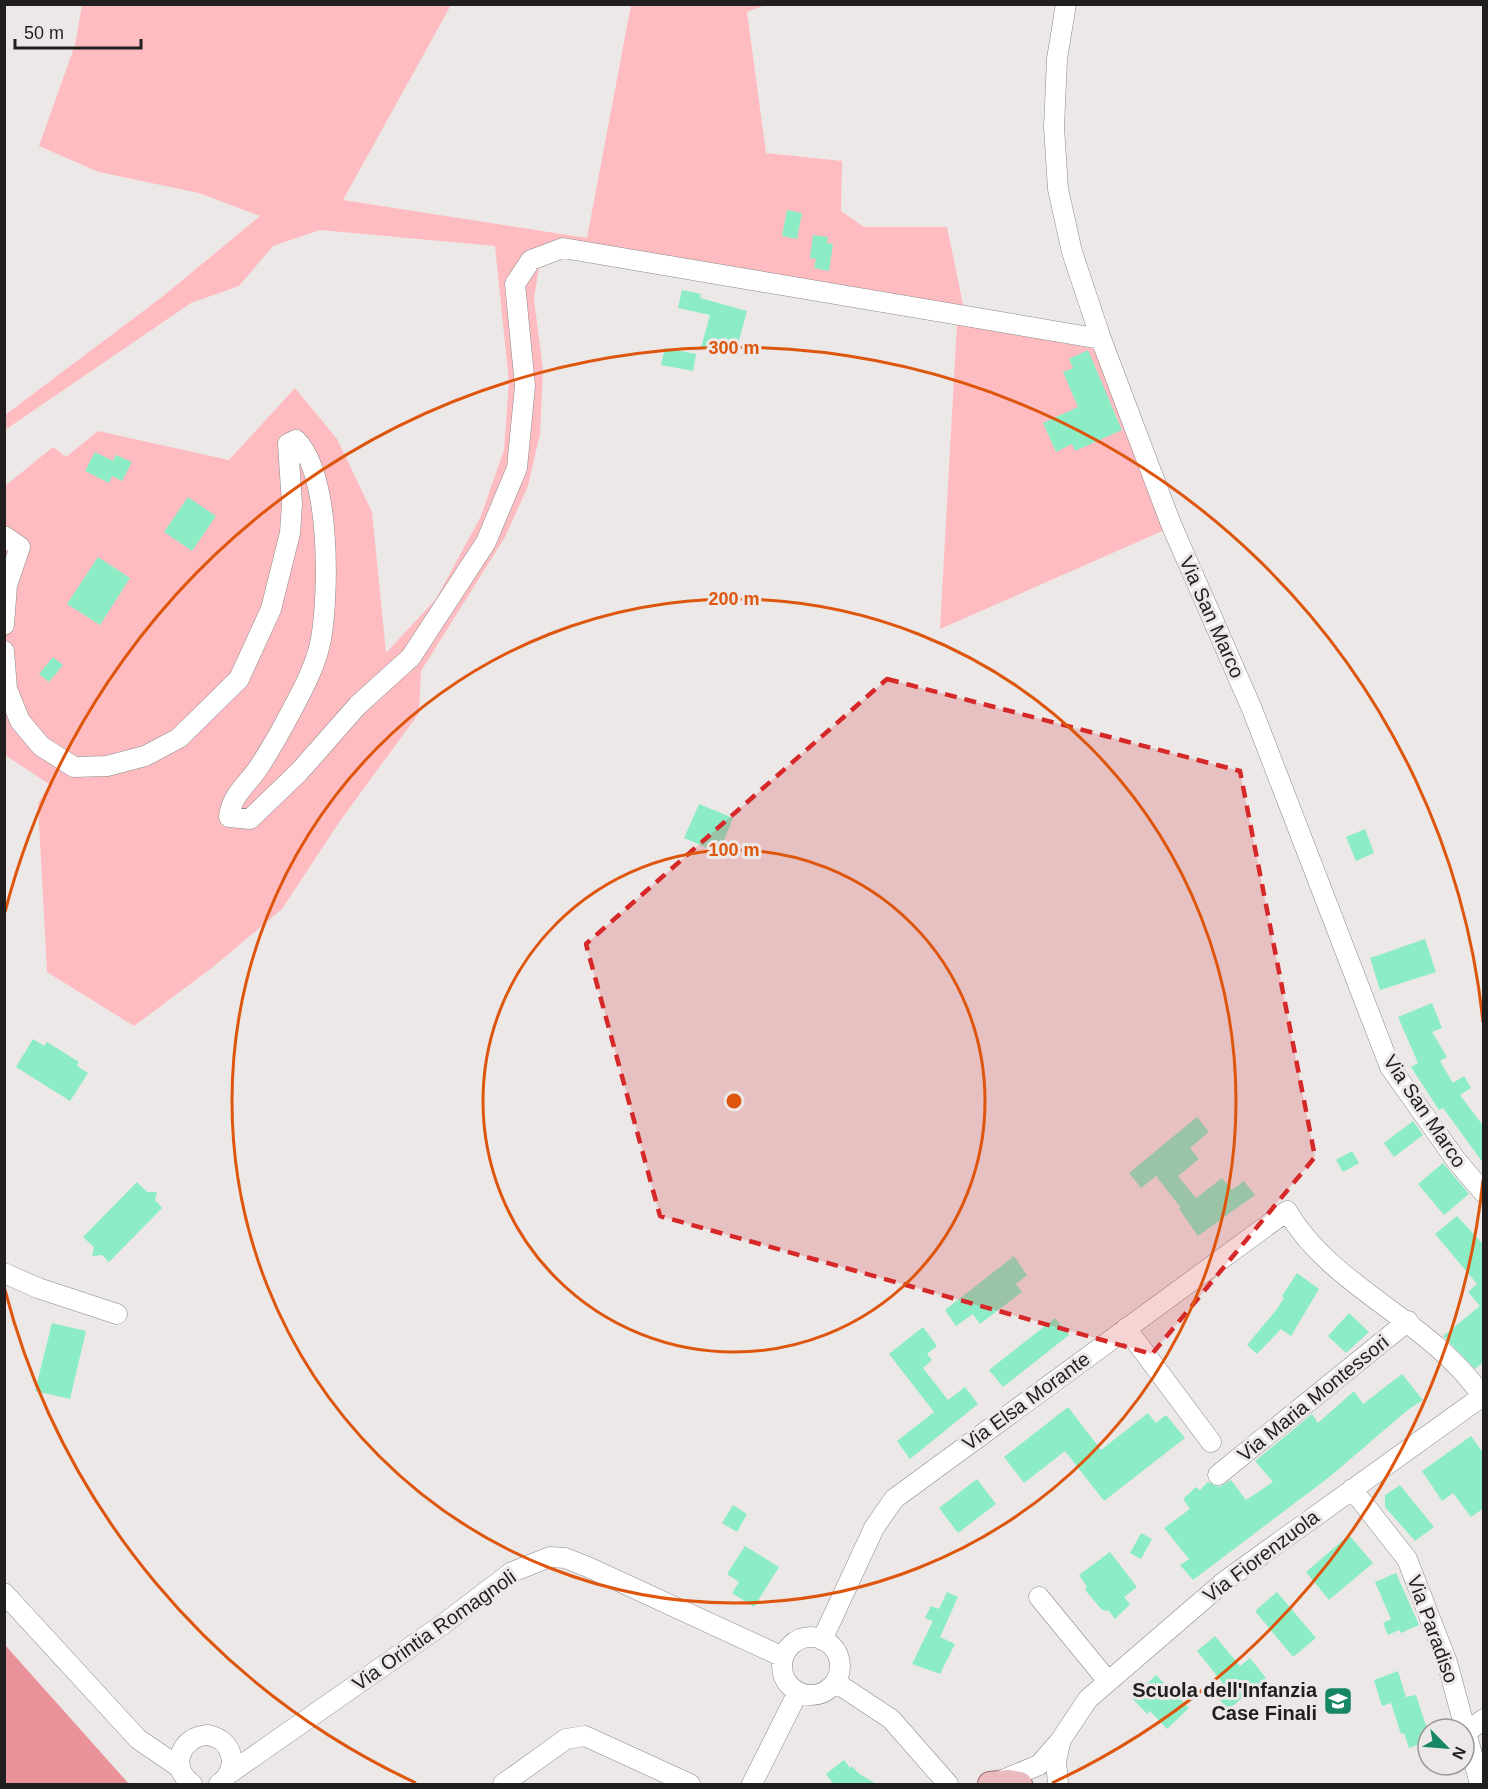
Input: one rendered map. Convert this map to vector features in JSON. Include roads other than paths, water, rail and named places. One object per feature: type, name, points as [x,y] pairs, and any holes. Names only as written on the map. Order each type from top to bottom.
[{"type":"street","name":"Via San Marco","points":[[1066,4],[1057,59],[1054,127],[1058,189],[1072,252],[1101,339],[1172,524],[1252,709],[1390,1067],[1456,1160],[1484,1193]]},
{"type":"street","points":[[4,651],[7,689],[20,721],[41,746],[74,767],[117,764],[145,756],[179,738],[239,679],[272,609],[290,533],[292,504],[288,444],[296,440],[307,452],[324,511],[321,641],[306,682],[288,717],[258,768],[238,792],[230,806],[229,817],[250,819],[299,772],[358,705],[411,657],[486,542],[516,468],[525,386],[515,284],[531,260],[563,248],[1101,339]]},
{"type":"street","points":[[4,536],[20,547],[7,585],[4,625]]},
{"type":"street","name":"Via Maria Montessori","points":[[1287,1211],[1311,1245],[1440,1347],[1483,1395]]},
{"type":"street","name":"Via Elsa Morante","points":[[822,1640],[874,1527],[894,1499],[1287,1211]]},
{"type":"street","points":[[4,1273],[38,1288],[117,1314]]},
{"type":"street","name":"Via Maria Montessori","points":[[1218,1475],[1408,1321]]},
{"type":"street","points":[[1126,1328],[1211,1442]]},
{"type":"street","name":"Via Fiorenzuola","points":[[1002,1784],[1034,1768],[1060,1741],[1088,1699],[1107,1680],[1225,1581],[1483,1395]]},
{"type":"street","name":"Via Paradiso","points":[[1352,1489],[1407,1559],[1447,1662],[1472,1717]]},
{"type":"street","name":"Via Orintia Romagnoli","points":[[224,1779],[442,1625],[512,1572],[550,1557],[565,1558],[588,1567],[783,1656]]},
{"type":"street","points":[[4,1593],[128,1725],[138,1739],[179,1767]]},
{"type":"street","points":[[1040,1597],[1107,1680]]},
{"type":"street","points":[[804,1638],[822,1640],[836,1653],[838,1672],[835,1682],[822,1693],[814,1695],[798,1692],[791,1687],[783,1673],[783,1656],[795,1642],[804,1638]]},
{"type":"street","points":[[835,1682],[891,1719],[948,1785]]},
{"type":"street","points":[[752,1785],[798,1692]]},
{"type":"street","points":[[128,1725],[145,1735],[166,1740],[189,1741],[208,1735],[237,1748],[264,1749]]},
{"type":"street","name":"Via Paradiso","points":[[1476,1725],[1480,1785]]},
{"type":"street","points":[[503,1785],[566,1738],[585,1736],[690,1785]]},
{"type":"street","points":[[189,1741],[180,1752],[179,1767],[192,1785]]},
{"type":"street","name":"Via Fiorenzuola","points":[[1058,1785],[1056,1761],[1060,1741]]},
{"type":"street","points":[[224,1779],[232,1758],[225,1743]]},
{"type":"place","name":"Scuola dell'Infanzia Case Finali","points":[[1338,1701]]}]
